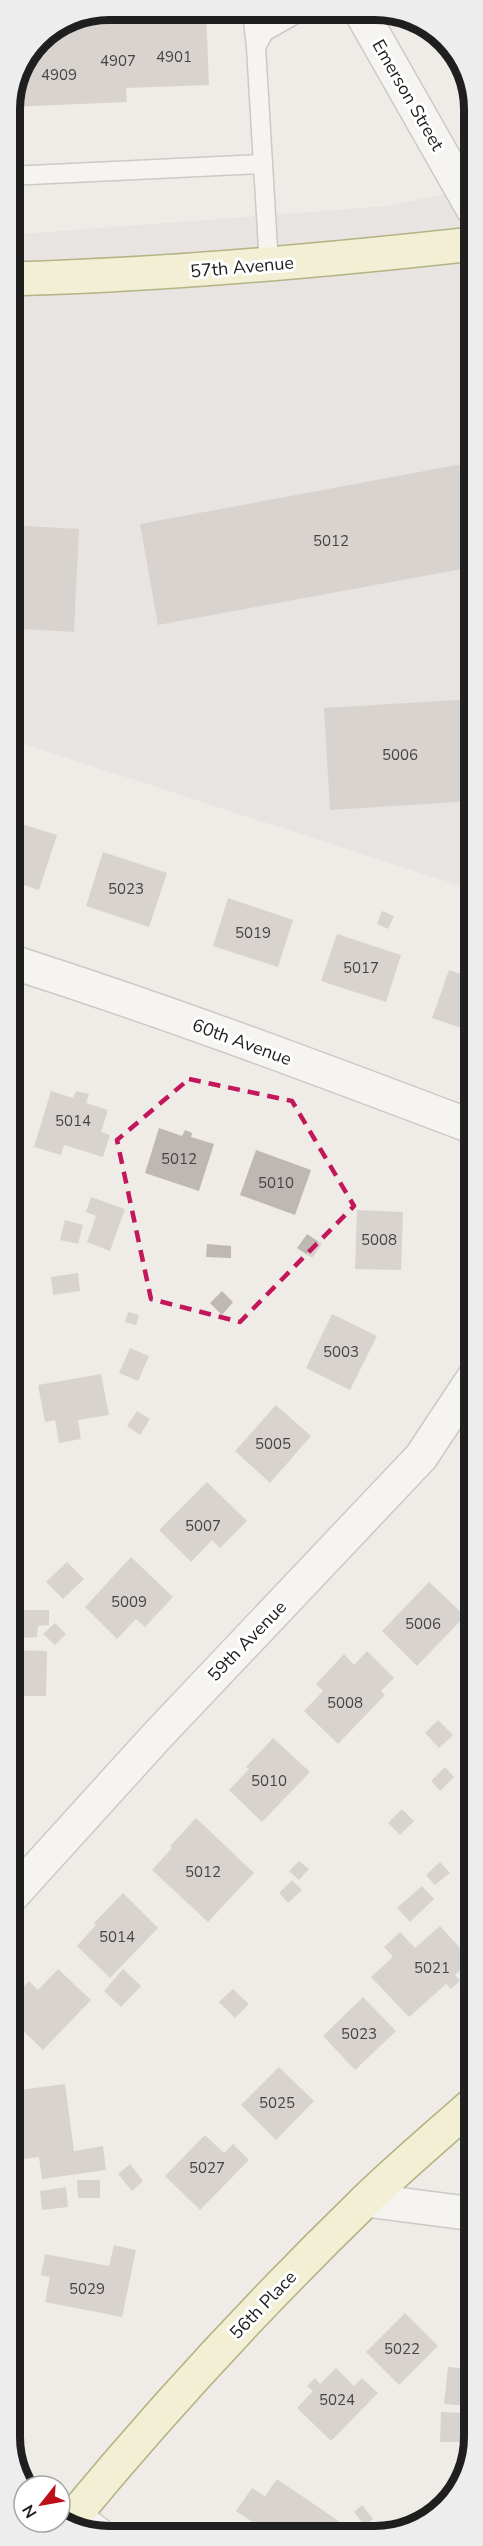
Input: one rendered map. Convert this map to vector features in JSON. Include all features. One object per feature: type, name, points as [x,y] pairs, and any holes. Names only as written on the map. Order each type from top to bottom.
[{"type":"street","name":"Emerson Street","points":[[366,20],[464,193]]},
{"type":"street","name":"57th Avenue","points":[[20,279],[126,276],[269,265],[464,245]]},
{"type":"street","name":"60th Avenue","points":[[20,966],[184,1021],[464,1123]]},
{"type":"street","name":"59th Avenue","points":[[20,1887],[156,1737],[421,1457],[464,1392]]},
{"type":"street","name":"56th Place","points":[[82,2523],[177,2396],[366,2200],[464,2112]]},
{"type":"street","points":[[366,2200],[464,2213]]},
{"type":"lane","points":[[253,20],[269,265]]},
{"type":"lane","points":[[256,47],[264,32],[285,20]]},
{"type":"lane","points":[[20,175],[262,164]]},
{"type":"highlighted area","points":[[189,1079],[292,1101],[354,1206],[240,1322],[151,1299],[117,1140]]},
{"type":"shaded area","points":[[464,190],[464,887],[20,743],[20,234],[389,206]]},
{"type":"building","points":[[108,20],[206,20],[209,85],[126,88],[127,102],[20,107],[23,85],[38,54],[59,34],[74,26],[91,21]]},
{"type":"building","points":[[464,464],[464,569],[158,625],[140,524]]},
{"type":"building","points":[[20,526],[79,529],[74,632],[20,629]]},
{"type":"building","points":[[464,700],[464,802],[330,810],[324,708]]},
{"type":"building","points":[[20,823],[57,835],[39,890],[20,884]]},
{"type":"building","points":[[103,852],[167,873],[149,927],[86,906]]},
{"type":"building","points":[[228,898],[293,920],[278,967],[213,946]]},
{"type":"building","points":[[382,911],[394,916],[388,929],[377,924]]},
{"type":"building","points":[[337,934],[401,955],[386,1002],[321,981]]},
{"type":"building","points":[[449,970],[464,975],[464,1029],[432,1018]]},
{"type":"building","points":[[51,1091],[73,1098],[76,1091],[89,1094],[86,1103],[108,1110],[101,1132],[110,1135],[103,1157],[64,1145],[61,1155],[34,1147]]},
{"type":"building","points":[[159,1128],[182,1136],[185,1130],[192,1133],[191,1137],[214,1144],[199,1191],[145,1173]]},
{"type":"building","points":[[256,1150],[311,1170],[295,1215],[240,1195]]},
{"type":"building","points":[[91,1197],[125,1209],[110,1251],[87,1242],[96,1216],[86,1212]]},
{"type":"building","points":[[357,1210],[403,1212],[401,1270],[355,1269]]},
{"type":"building","points":[[65,1220],[83,1225],[78,1244],[60,1240]]},
{"type":"building","points":[[307,1234],[322,1244],[312,1258],[297,1248]]},
{"type":"building","points":[[207,1244],[231,1246],[231,1258],[206,1257]]},
{"type":"building","points":[[78,1273],[80,1291],[53,1295],[51,1277]]},
{"type":"building","points":[[222,1291],[233,1302],[222,1315],[210,1303]]},
{"type":"building","points":[[128,1312],[139,1315],[136,1325],[125,1322]]},
{"type":"building","points":[[332,1314],[377,1336],[350,1390],[306,1368]]},
{"type":"building","points":[[130,1348],[149,1356],[138,1381],[119,1373]]},
{"type":"building","points":[[101,1374],[109,1415],[78,1420],[81,1439],[59,1443],[55,1420],[45,1422],[38,1385]]},
{"type":"building","points":[[276,1405],[311,1436],[270,1483],[235,1451]]},
{"type":"building","points":[[137,1411],[150,1419],[140,1435],[127,1426]]},
{"type":"building","points":[[207,1482],[247,1521],[220,1548],[212,1540],[191,1562],[159,1530]]},
{"type":"building","points":[[131,1557],[173,1597],[145,1627],[136,1619],[117,1639],[85,1607]]},
{"type":"building","points":[[67,1562],[84,1579],[63,1599],[46,1582]]},
{"type":"building","points":[[429,1582],[464,1615],[417,1666],[382,1631]]},
{"type":"building","points":[[20,1610],[49,1610],[49,1625],[38,1626],[37,1637],[21,1638]]},
{"type":"building","points":[[55,1623],[66,1634],[55,1645],[43,1634]]},
{"type":"building","points":[[20,1650],[47,1651],[46,1696],[20,1696]]},
{"type":"building","points":[[367,1651],[394,1678],[381,1691],[385,1695],[338,1744],[304,1711],[323,1691],[316,1684],[344,1654],[354,1665]]},
{"type":"building","points":[[438,1720],[453,1735],[439,1748],[425,1733]]},
{"type":"building","points":[[273,1738],[310,1772],[262,1822],[229,1790],[249,1769],[246,1767]]},
{"type":"building","points":[[445,1767],[454,1777],[440,1791],[431,1781]]},
{"type":"building","points":[[402,1809],[414,1821],[400,1835],[388,1823]]},
{"type":"building","points":[[196,1818],[254,1873],[208,1922],[152,1870]]},
{"type":"building","points":[[299,1861],[309,1869],[299,1880],[289,1871]]},
{"type":"building","points":[[440,1862],[450,1873],[435,1885],[426,1875]]},
{"type":"building","points":[[292,1880],[302,1890],[288,1903],[279,1893]]},
{"type":"building","points":[[422,1886],[434,1899],[410,1922],[397,1908]]},
{"type":"building","points":[[123,1893],[158,1928],[110,1978],[77,1946],[96,1925],[94,1923]]},
{"type":"building","points":[[440,1926],[464,1952],[464,1967],[455,1975],[460,1981],[451,1989],[446,1984],[409,2017],[371,1977],[393,1957],[384,1947],[400,1932],[415,1948]]},
{"type":"building","points":[[58,1969],[91,2000],[43,2050],[20,2028],[20,1991],[29,1981],[38,1990]]},
{"type":"building","points":[[123,1969],[141,1986],[121,2007],[104,1991]]},
{"type":"building","points":[[233,1989],[249,2004],[235,2018],[219,2002]]},
{"type":"building","points":[[363,1997],[396,2031],[355,2070],[323,2036]]},
{"type":"building","points":[[279,2067],[314,2101],[276,2140],[241,2105]]},
{"type":"building","points":[[65,2084],[74,2151],[103,2146],[106,2170],[42,2179],[39,2157],[20,2160],[20,2121],[23,2120],[20,2090]]},
{"type":"building","points":[[205,2135],[224,2153],[233,2144],[249,2160],[200,2210],[165,2176]]},
{"type":"building","points":[[130,2164],[143,2181],[132,2191],[118,2174]]},
{"type":"building","points":[[77,2180],[100,2180],[100,2198],[78,2198]]},
{"type":"building","points":[[66,2187],[68,2207],[42,2210],[40,2191]]},
{"type":"building","points":[[114,2245],[136,2250],[122,2317],[45,2302],[50,2277],[41,2275],[45,2254],[109,2266]]},
{"type":"building","points":[[405,2313],[438,2346],[399,2385],[366,2352]]},
{"type":"building","points":[[448,2367],[464,2368],[464,2406],[444,2404]]},
{"type":"building","points":[[336,2368],[354,2386],[362,2378],[378,2393],[331,2441],[297,2408],[313,2391],[307,2386],[315,2378],[320,2384]]},
{"type":"building","points":[[441,2412],[464,2413],[464,2442],[440,2442]]},
{"type":"building","points":[[277,2479],[346,2526],[258,2526],[236,2511],[252,2488],[265,2496]]},
{"type":"building","points":[[362,2505],[373,2519],[365,2526],[354,2512]]}]
